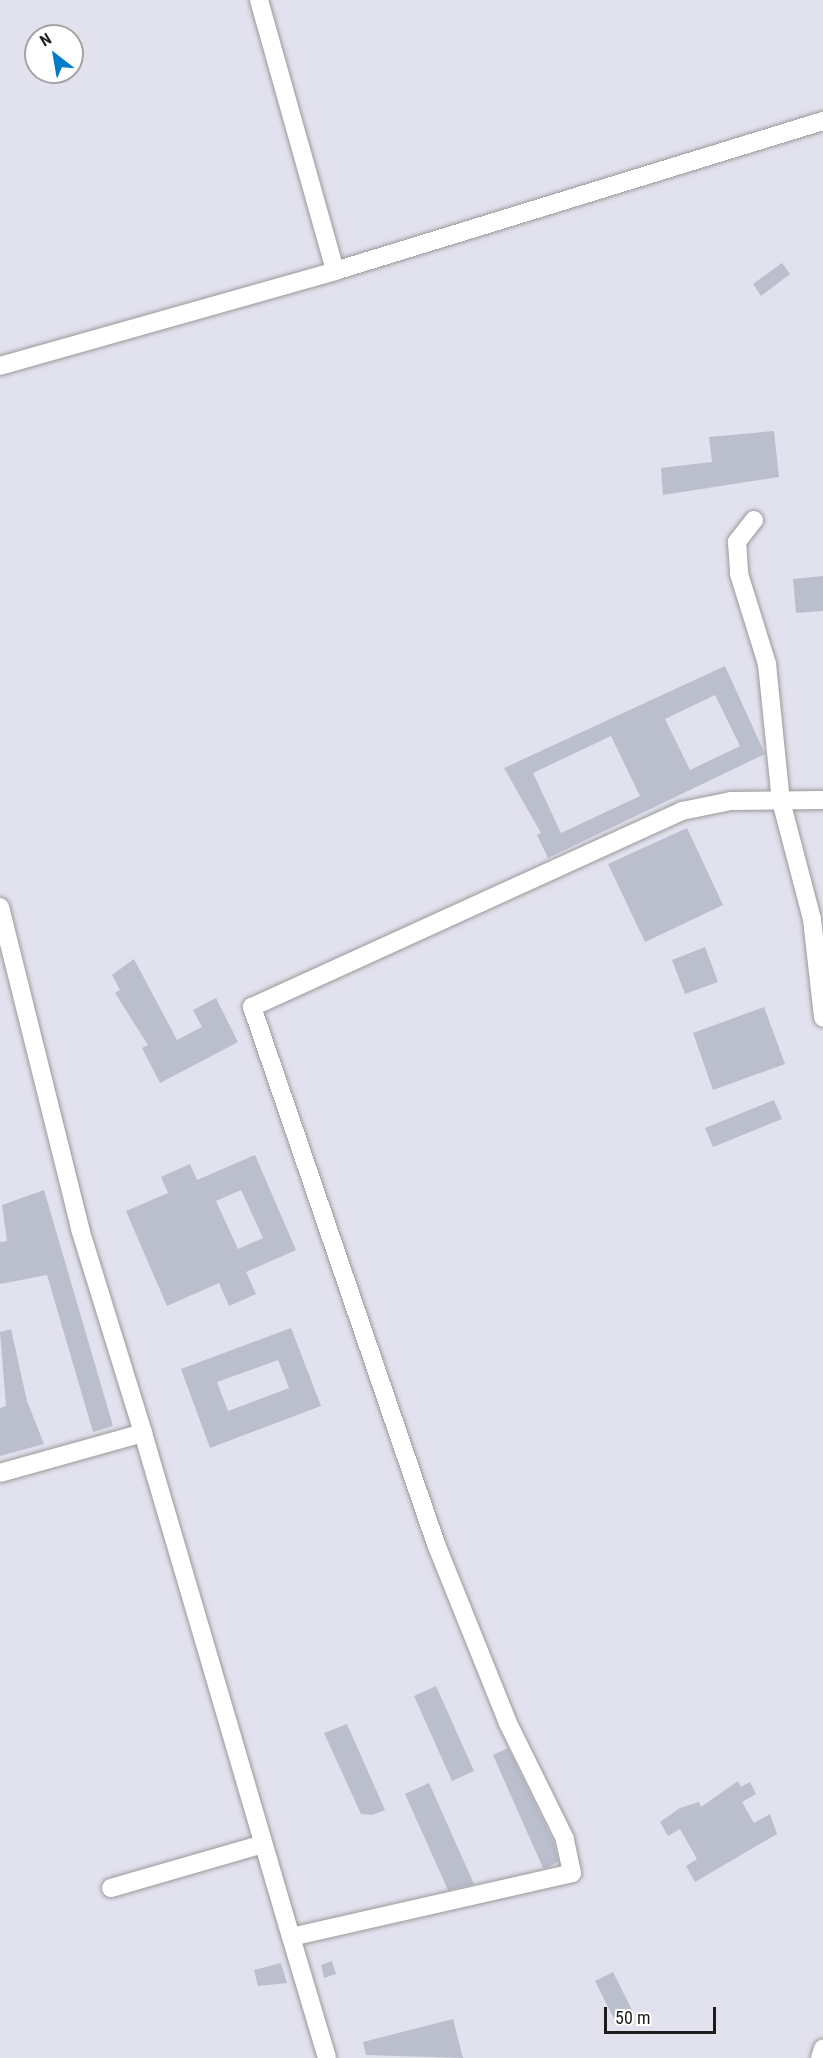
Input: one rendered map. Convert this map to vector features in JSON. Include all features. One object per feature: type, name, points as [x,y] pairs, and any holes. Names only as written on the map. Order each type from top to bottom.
[{"type":"street","points":[[259,0],[335,271]]},
{"type":"street","points":[[0,366],[335,271],[823,121]]},
{"type":"street","points":[[754,520],[737,542],[739,574],[766,664],[781,801],[812,919],[823,1017]]},
{"type":"street","points":[[291,1937],[572,1873],[565,1839],[508,1723],[436,1544],[252,1007],[682,811],[731,801],[823,800]]},
{"type":"street","points":[[0,907],[80,1229],[143,1433],[327,2058]]},
{"type":"street","points":[[0,1473],[143,1433]]},
{"type":"street","points":[[111,1888],[263,1844]]},
{"type":"street","points":[[819,2058],[823,2048]]},
{"type":"building","points":[[782,263],[790,274],[761,296],[753,284]]},
{"type":"building","points":[[774,431],[779,477],[663,495],[661,468],[712,462],[709,437]]},
{"type":"building","points":[[823,576],[823,611],[796,613],[793,579]]},
{"type":"building","points":[[725,666],[765,754],[548,858],[537,835],[541,833],[504,768]],"holes":[[[715,695],[740,746],[690,770],[665,719]],[[611,736],[640,796],[561,833],[533,773]]]},
{"type":"building","points":[[687,828],[723,905],[645,942],[608,864]]},
{"type":"building","points":[[705,947],[718,982],[685,994],[672,960]]},
{"type":"building","points":[[134,959],[177,1040],[202,1027],[193,1010],[216,998],[238,1042],[160,1083],[142,1048],[148,1045],[115,993],[120,990],[112,975]]},
{"type":"building","points":[[764,1007],[785,1064],[713,1090],[693,1033]]},
{"type":"building","points":[[774,1100],[782,1119],[713,1147],[705,1128]]},
{"type":"building","points":[[255,1155],[296,1250],[246,1272],[256,1294],[229,1306],[219,1283],[167,1306],[126,1211],[168,1193],[161,1177],[190,1164],[197,1180]],"holes":[[[241,1190],[263,1238],[238,1249],[216,1201]]]},
{"type":"building","points":[[44,1190],[113,1426],[93,1432],[47,1275],[0,1284],[0,1242],[7,1241],[2,1205]]},
{"type":"building","points":[[291,1328],[321,1406],[210,1448],[181,1369]],"holes":[[[278,1360],[289,1388],[228,1411],[217,1382]]]},
{"type":"building","points":[[11,1329],[27,1401],[44,1444],[0,1456],[0,1408],[6,1406],[0,1332]]},
{"type":"building","points":[[436,1686],[474,1771],[452,1781],[414,1696]]},
{"type":"building","points":[[347,1724],[385,1810],[372,1815],[361,1814],[324,1733]]},
{"type":"building","points":[[508,1748],[554,1843],[558,1862],[548,1867],[543,1868],[493,1755]]},
{"type":"building","points":[[738,1781],[741,1787],[750,1782],[756,1794],[742,1802],[754,1823],[770,1814],[777,1834],[695,1882],[686,1866],[697,1859],[680,1829],[668,1836],[660,1822],[680,1808],[699,1802],[701,1807]]},
{"type":"building","points":[[429,1783],[474,1884],[448,1890],[405,1794]]},
{"type":"building","points":[[332,1961],[336,1974],[324,1978],[321,1965]]},
{"type":"building","points":[[281,1963],[287,1983],[258,1986],[254,1970]]},
{"type":"building","points":[[613,1972],[633,2012],[615,2021],[595,1981]]},
{"type":"building","points":[[453,2019],[463,2058],[366,2055],[363,2042]]}]
